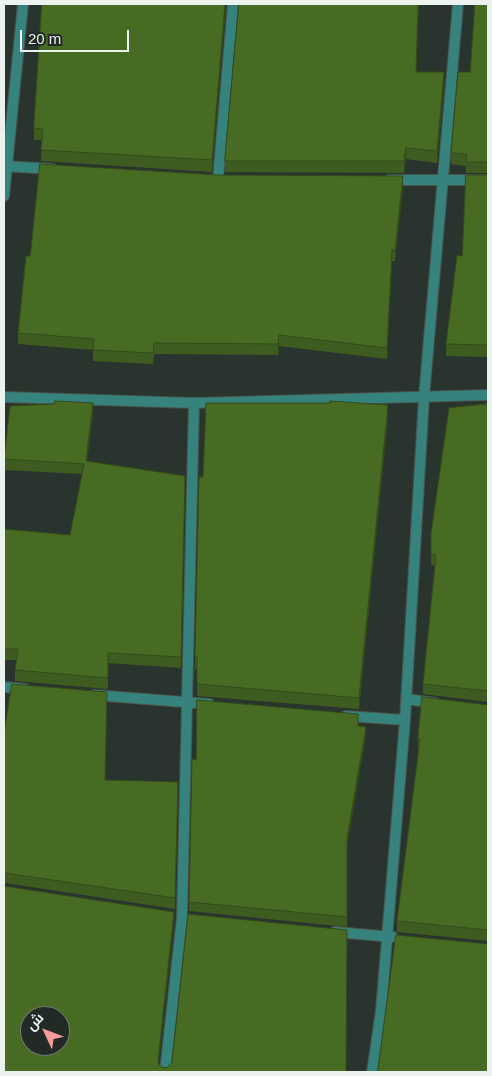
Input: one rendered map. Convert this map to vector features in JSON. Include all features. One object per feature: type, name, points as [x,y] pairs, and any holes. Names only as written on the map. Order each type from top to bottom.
[{"type":"street","points":[[4,196],[5,167],[23,4]]},
{"type":"street","points":[[218,178],[233,4]]},
{"type":"street","points":[[372,1072],[381,1011],[405,720],[424,397],[458,4]]},
{"type":"street","points":[[5,167],[64,170]]},
{"type":"street","points":[[374,180],[488,180]]},
{"type":"street","points":[[4,397],[194,403],[488,395]]},
{"type":"street","points":[[164,1072],[182,917],[194,403]]},
{"type":"street","points":[[4,687],[33,690]]},
{"type":"street","points":[[81,694],[222,706]]},
{"type":"street","points":[[406,699],[443,704]]},
{"type":"street","points":[[333,715],[405,720]]},
{"type":"street","points":[[329,932],[406,939]]},
{"type":"building","points":[[42,4],[225,4],[212,160],[41,150],[43,129],[34,128]]},
{"type":"building","points":[[239,4],[418,4],[416,72],[444,72],[437,151],[406,148],[404,161],[225,161]]},
{"type":"building","points":[[475,4],[488,4],[488,162],[466,162],[467,154],[451,153],[458,72],[470,72]]},
{"type":"building","points":[[40,164],[218,175],[403,176],[395,250],[392,250],[387,348],[279,335],[278,344],[154,343],[153,353],[93,350],[94,339],[18,333],[26,256],[30,256]]},
{"type":"building","points":[[466,175],[488,175],[488,345],[446,344],[457,255],[462,256]]},
{"type":"building","points":[[55,401],[93,403],[86,461],[185,476],[181,657],[108,653],[108,678],[15,670],[18,649],[4,649],[4,529],[70,535],[84,464],[4,459],[10,406],[54,404]]},
{"type":"building","points":[[330,401],[388,405],[359,698],[197,684],[197,657],[195,657],[199,477],[203,477],[206,403],[330,403]]},
{"type":"building","points":[[488,404],[488,691],[423,684],[436,555],[431,554],[431,533],[449,408]]},
{"type":"building","points":[[12,684],[107,692],[105,780],[178,782],[175,898],[4,873],[4,733]]},
{"type":"building","points":[[422,697],[488,705],[488,930],[397,921],[420,739],[418,739]]},
{"type":"building","points":[[197,700],[358,714],[358,726],[366,727],[347,838],[347,917],[189,902],[192,759],[196,760]]},
{"type":"building","points":[[4,886],[174,912],[158,1061],[159,1065],[164,1068],[168,1067],[172,1062],[188,914],[347,930],[346,1072],[4,1072]]},
{"type":"building","points":[[396,935],[488,944],[488,1072],[378,1072]]}]
